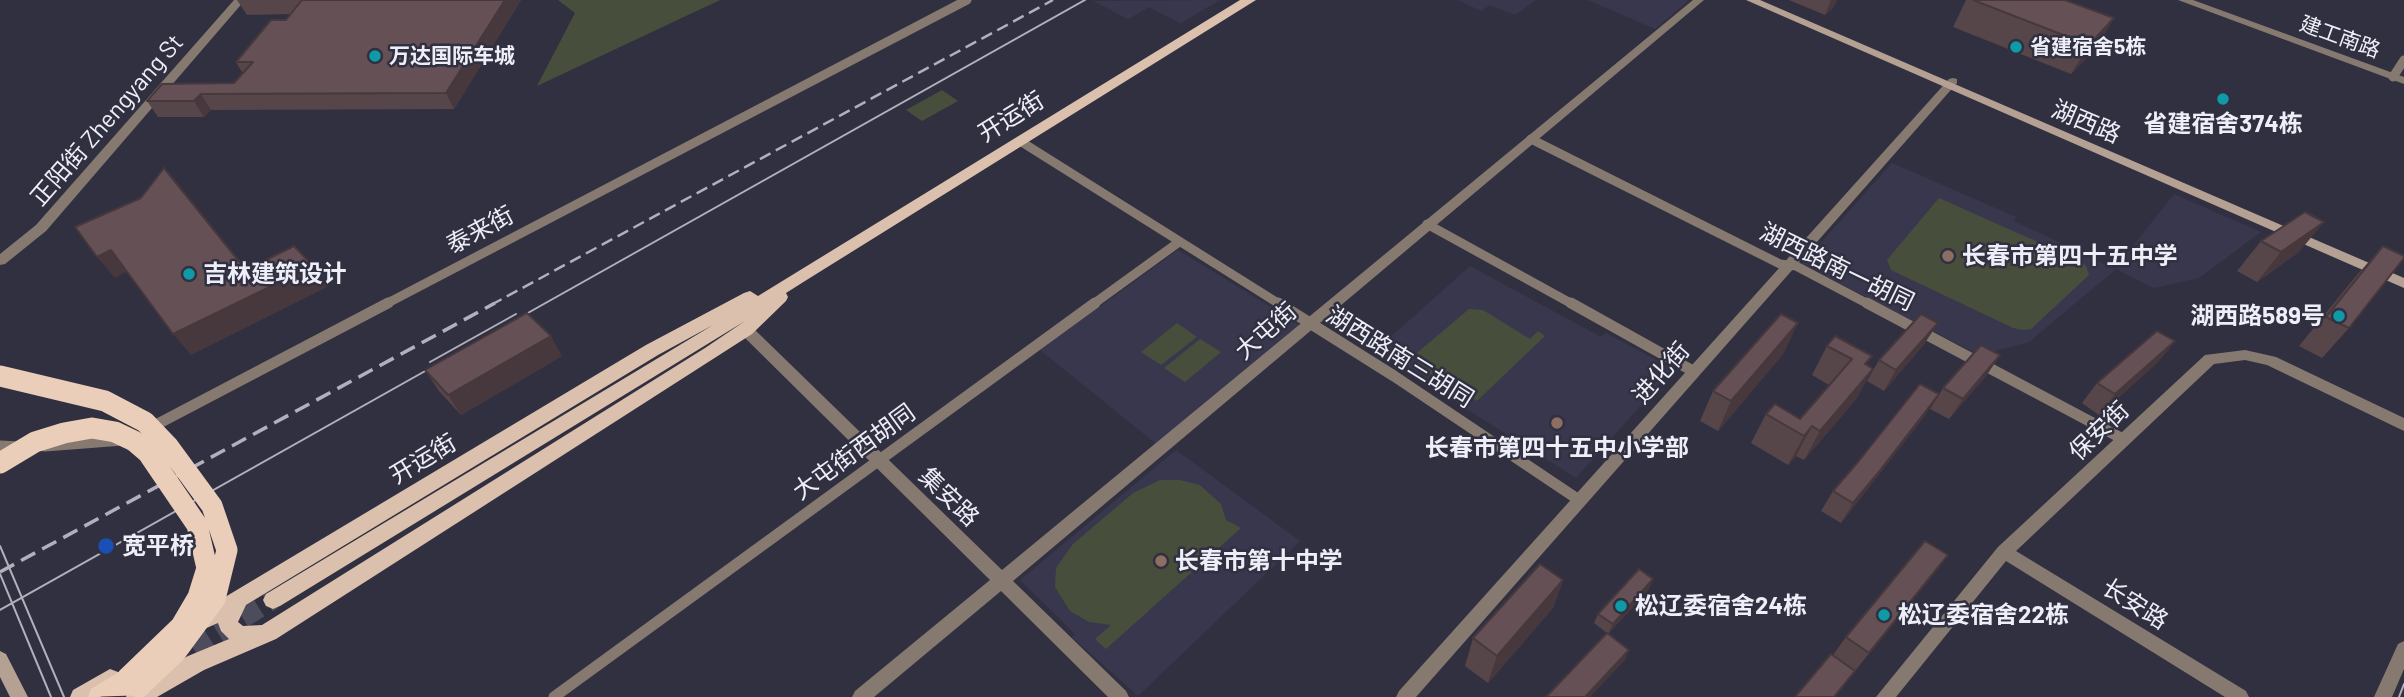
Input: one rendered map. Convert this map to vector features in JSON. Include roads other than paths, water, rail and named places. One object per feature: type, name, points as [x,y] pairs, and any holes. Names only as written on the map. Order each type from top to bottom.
[{"type":"highway","points":[[0,376],[80,393],[105,401],[135,416],[168,446],[212,506],[221,527],[226,563],[215,599],[176,652],[125,697]]},
{"type":"highway","points":[[0,463],[35,442],[64,433],[92,428],[115,432],[134,441],[148,453],[197,525],[207,568],[191,611],[158,652],[100,697]]},
{"type":"main road","name":"开运街","points":[[273,600],[717,330],[799,276],[1250,0]]},
{"type":"main road","name":"湖西路","points":[[1751,0],[2404,276]]},
{"type":"main road","name":"湖西路","points":[[1767,0],[2404,284]]},
{"type":"main road","name":"开运街","points":[[137,697],[196,663],[269,632],[746,330],[799,276]]},
{"type":"main road","name":"开运街","points":[[81,697],[243,596],[652,350],[746,298],[799,276]]},
{"type":"main road","points":[[243,596],[228,615],[228,625],[234,632],[243,635],[269,632]]},
{"type":"main road","points":[[0,659],[19,697]]},
{"type":"street","name":"正阳街 Zhengyang St","points":[[0,261],[41,228],[240,0]]},
{"type":"street","name":"泰来街","points":[[0,446],[97,444],[135,436],[967,0]]},
{"type":"street","name":"大屯街","points":[[861,697],[1699,0]]},
{"type":"street","name":"建工南路","points":[[2183,0],[2398,79]]},
{"type":"street","points":[[2398,79],[2404,60]]},
{"type":"street","name":"进化街","points":[[1405,697],[1951,83]]},
{"type":"street","name":"湖西路南一胡同","points":[[1531,139],[1788,265],[1796,266],[2123,439]]},
{"type":"street","name":"湖西路南三胡同","points":[[1020,141],[1309,324],[1579,500]]},
{"type":"street","points":[[1427,224],[1693,371]]},
{"type":"street","name":"大屯街西胡同","points":[[554,697],[1179,242]]},
{"type":"street","name":"集安路","points":[[746,330],[1121,697]]},
{"type":"street","name":"保安街","points":[[1885,697],[2004,552],[2210,359],[2227,355],[2271,361],[2404,425]]},
{"type":"street","name":"长安路","points":[[2004,552],[2240,697]]},
{"type":"street","points":[[2383,697],[2404,649]]},
{"type":"tunnel","points":[[169,664],[273,600]]},
{"type":"tram line","points":[[510,323],[1085,0]]},
{"type":"tram line","points":[[430,362],[516,314]]},
{"type":"tram line","points":[[22,598],[443,361]]},
{"type":"tram line","points":[[0,546],[22,598]]},
{"type":"tram line","points":[[0,574],[12,603]]},
{"type":"tram line","points":[[12,603],[22,598]]},
{"type":"tram line","points":[[22,598],[64,697]]},
{"type":"tram line","points":[[0,610],[12,603]]},
{"type":"tram line","points":[[12,603],[51,697]]},
{"type":"tram line","points":[[2399,697],[2404,684]]},
{"type":"railway","points":[[491,305],[1053,0]]},
{"type":"railway","points":[[0,572],[495,303]]},
{"type":"place","name":"省建宿舍5栋","points":[[2016,47]]},
{"type":"place","name":"万达国际车城","points":[[375,56]]},
{"type":"place","name":"省建宿舍374栋","points":[[2223,99]]},
{"type":"place","name":"长春市第四十五中学","points":[[1948,256]]},
{"type":"place","name":"吉林建筑设计","points":[[189,274]]},
{"type":"place","name":"湖西路589号","points":[[2339,316]]},
{"type":"place","name":"长春市第四十五中小学部","points":[[1557,423]]},
{"type":"place","name":"宽平桥","points":[[106,546]]},
{"type":"place","name":"长春市第十中学","points":[[1161,561]]},
{"type":"place","name":"松辽委宿舍24栋","points":[[1621,606]]},
{"type":"place","name":"松辽委宿舍22栋","points":[[1884,615]]}]
